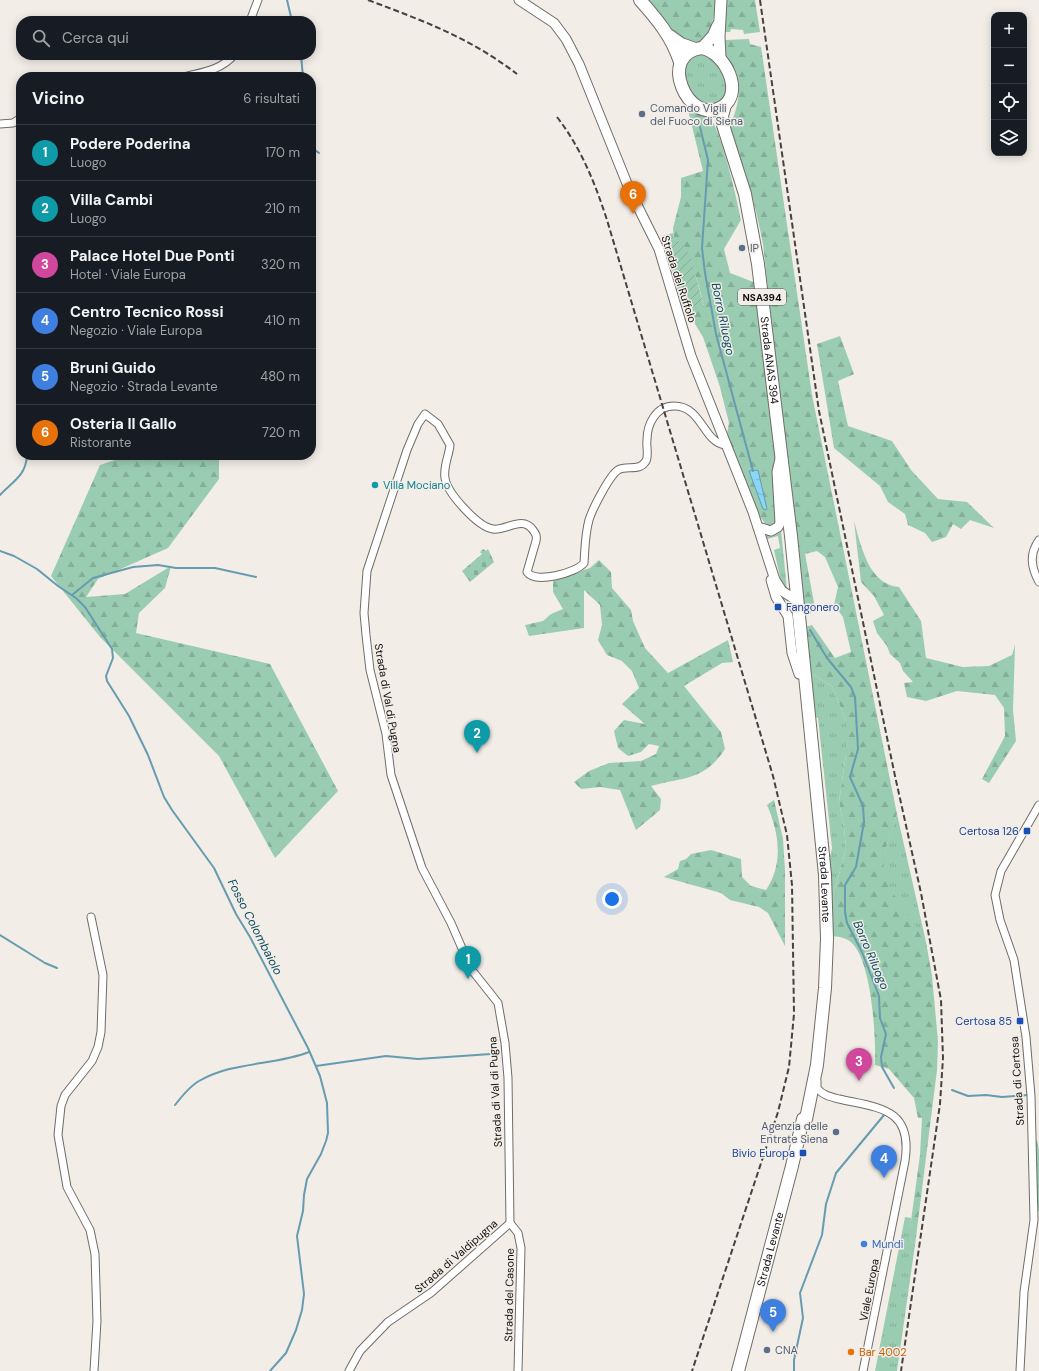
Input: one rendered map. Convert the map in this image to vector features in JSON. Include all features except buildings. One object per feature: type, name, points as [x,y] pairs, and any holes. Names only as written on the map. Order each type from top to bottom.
[{"type":"main road","points":[[640,0],[666,32],[681,44],[712,51],[720,58]]},
{"type":"main road","points":[[720,58],[719,37],[721,0]]},
{"type":"main road","points":[[680,62],[686,54],[698,49],[714,33],[720,19]]},
{"type":"main road","name":"Strada ANAS 394","points":[[666,32],[675,48],[680,62],[680,77],[686,94],[694,104],[706,111],[717,122],[727,140]]},
{"type":"main road","name":"Strada ANAS 394","points":[[720,58],[732,83],[730,96],[725,105],[722,120],[745,194],[755,238],[784,489],[783,529],[788,600]]},
{"type":"main road","points":[[706,111],[725,105]]},
{"type":"main road","name":"Strada Levante","points":[[788,600],[799,674],[810,726]]},
{"type":"main road","name":"Strada Levante","points":[[738,1371],[804,1123],[817,1065],[826,981],[827,902],[810,726],[788,600]]},
{"type":"main road","name":"Strada Levante","points":[[804,1123],[816,1052],[819,1043]]},
{"type":"street","points":[[252,16],[258,0]]},
{"type":"street","name":"Strada del Ruffolo","points":[[519,0],[554,23],[569,44],[581,69],[630,191],[661,254],[691,356],[758,527],[776,583],[788,600]]},
{"type":"street","points":[[206,72],[215,70],[230,60]]},
{"type":"street","points":[[0,124],[13,123],[16,121]]},
{"type":"street","name":"Strada di Val di Pugna","points":[[510,1223],[508,1078],[502,1023],[498,1003],[471,969],[451,923],[426,880],[391,775],[386,734],[370,670],[366,635],[365,593],[369,565],[408,450],[418,424],[426,414],[438,424],[450,445],[444,473],[449,489],[465,509],[492,529],[525,524],[531,527],[537,536],[527,572],[531,576],[538,577],[554,576],[572,571],[580,568],[584,563],[590,519],[609,480],[616,472],[622,469],[640,466],[645,462],[647,458],[649,424],[659,411],[673,406],[686,408],[698,418],[715,441],[725,445]]},
{"type":"street","points":[[758,527],[771,531],[778,527],[780,523],[777,472],[780,457]]},
{"type":"street","points":[[1039,540],[1033,551],[1032,562],[1039,582]]},
{"type":"street","name":"Strada di Certosa","points":[[1020,1371],[1024,1292],[1034,1220],[1030,1080],[1026,1036],[1014,960],[1000,920],[995,895],[1001,871],[1039,804]]},
{"type":"street","points":[[91,917],[103,975],[101,1032],[98,1048],[92,1061],[65,1095],[60,1112],[58,1135],[66,1187],[90,1230],[95,1254],[97,1321],[94,1371]]},
{"type":"street","name":"Viale Europa","points":[[817,1065],[817,1088],[820,1092],[831,1097],[879,1108],[892,1113],[900,1123],[906,1147],[905,1161],[864,1371]]},
{"type":"street","name":"Viale Europa","points":[[804,1123],[814,1100],[819,1097],[831,1097]]},
{"type":"street","name":"Strada di Valdipugna","points":[[349,1371],[360,1351],[388,1322],[432,1292],[510,1223]]},
{"type":"street","name":"Strada del Casone","points":[[510,1223],[518,1233],[521,1248],[518,1371]]},
{"type":"green space","points":[[648,0],[715,0],[712,23],[705,38],[700,42],[693,44],[680,38],[674,33]]},
{"type":"green space","points":[[727,0],[755,0],[760,32],[744,34],[743,30],[731,29],[730,32],[725,32]]},
{"type":"green space","points":[[749,39],[750,44],[761,47],[812,395],[897,814],[886,848],[883,870],[893,893],[926,942],[932,976],[938,1041],[937,1070],[915,1245],[910,1238],[910,1228],[920,1155],[922,1118],[918,1118],[914,1098],[889,1069],[875,1065],[875,1037],[871,1001],[864,967],[859,953],[850,941],[841,937],[833,936],[832,899],[846,849],[844,827],[839,802],[846,754],[846,721],[832,686],[810,673],[805,627],[812,625],[835,658],[851,652],[843,617],[834,605],[838,587],[825,557],[817,551],[805,554],[815,608],[810,614],[803,613],[763,244],[749,185],[729,127],[737,104],[739,85],[737,74],[726,55],[724,45],[726,40]]},
{"type":"green space","points":[[702,52],[719,67],[725,78],[726,91],[724,100],[712,106],[699,103],[685,84],[685,62],[688,58]]},
{"type":"green space","points":[[687,106],[706,115],[715,126],[733,184],[741,220],[724,249],[730,273],[756,283],[776,457],[777,522],[771,527],[766,525],[759,515],[726,439],[729,423],[720,387],[703,337],[695,324],[692,307],[704,307],[700,291],[693,267],[683,244],[674,239],[673,228],[681,197],[681,178],[703,171]]},
{"type":"green space","points":[[673,233],[674,239],[683,243],[691,258],[704,307],[682,307],[663,236]]},
{"type":"green space","points":[[840,336],[854,374],[838,381],[848,426],[892,441],[911,470],[938,499],[967,502],[994,528],[970,520],[961,529],[953,524],[946,537],[932,542],[925,533],[908,525],[905,514],[888,502],[880,486],[834,448],[817,344]]},
{"type":"green space","points":[[115,460],[219,460],[219,479],[168,548],[98,579],[86,597],[125,594],[171,566],[165,588],[139,613],[136,633],[270,664],[338,791],[275,858],[219,756],[100,637],[51,576],[100,465]]},
{"type":"green space","points":[[854,521],[863,552],[873,572],[889,585],[899,587],[921,621],[926,658],[963,667],[989,666],[1012,655],[1015,645],[1013,710],[1016,741],[989,783],[982,779],[1005,736],[1004,708],[995,695],[957,691],[926,701],[907,697],[904,683],[913,682],[903,671],[900,663],[890,654],[887,646],[877,633],[873,621],[884,615],[874,596],[861,582]]},
{"type":"green space","points":[[781,530],[787,590],[782,586],[774,550],[780,548],[778,536],[767,539],[765,533],[775,533]]},
{"type":"green space","points":[[483,549],[486,551],[488,549],[494,562],[470,582],[462,571],[482,554],[480,552]]},
{"type":"green space","points":[[599,560],[611,572],[612,588],[631,610],[633,621],[645,648],[668,673],[728,640],[733,662],[722,663],[684,686],[721,732],[725,749],[709,767],[701,772],[683,779],[651,786],[661,799],[660,810],[636,830],[620,790],[600,787],[581,789],[574,782],[589,771],[609,763],[641,761],[656,754],[659,746],[649,744],[641,752],[628,756],[618,748],[614,731],[624,720],[645,724],[622,704],[639,688],[632,671],[622,661],[607,655],[598,640],[602,625],[600,605],[584,590],[584,628],[529,636],[525,625],[543,621],[551,614],[563,609],[553,592],[553,580],[590,568]]},
{"type":"green space","points":[[810,673],[832,686],[846,721],[846,754],[839,802],[844,827],[846,849],[832,899],[830,857],[832,848],[818,718],[815,717]]},
{"type":"green space","points":[[774,800],[783,839],[785,870],[785,946],[768,913],[759,907],[730,900],[721,893],[664,877],[678,869],[680,861],[686,859],[691,854],[711,850],[741,859],[742,877],[751,886],[766,890],[772,880],[778,848],[777,837],[767,805]]},
{"type":"green space","points":[[897,814],[926,942],[895,897],[889,887],[883,871],[885,850]]},
{"type":"green space","points":[[1034,1140],[1037,1140],[1039,1150],[1039,1211],[1037,1211]]},
{"type":"green space","points":[[905,1217],[911,1218],[910,1238],[915,1245],[897,1371],[875,1371]]},
{"type":"water","points":[[758,470],[766,510],[763,509],[749,471]]},
{"type":"waterway","points":[[287,0],[291,16]]},
{"type":"waterway","points":[[301,60],[303,72]]},
{"type":"waterway","name":"Borro Riluogo","points":[[700,127],[708,160],[702,248],[705,273],[716,334],[753,471]]},
{"type":"waterway","points":[[0,495],[18,478],[24,468],[26,460]]},
{"type":"waterway","name":"Fosso Colombaiolo","points":[[0,551],[14,556],[37,569],[76,598],[85,607],[112,649],[113,658],[106,676],[107,681],[129,716],[148,755],[164,797],[214,868],[236,914],[250,937],[308,1048],[320,1076],[327,1103],[328,1133],[321,1154],[307,1179],[303,1211],[297,1236],[304,1294],[302,1310],[296,1330],[286,1353],[270,1371]]},
{"type":"waterway","points":[[72,595],[93,578],[133,567],[158,565],[176,568],[215,568],[256,577]]},
{"type":"waterway","name":"Borro Riluogo","points":[[810,630],[827,658],[851,687],[855,697],[858,749],[850,777],[863,806],[864,822],[856,867],[845,885],[845,912],[847,923],[862,952],[879,996],[880,1018],[886,1034],[881,1057],[882,1067],[894,1088]]},
{"type":"waterway","points":[[0,935],[45,963],[57,968]]},
{"type":"waterway","points":[[175,1105],[192,1086],[212,1075],[226,1070],[282,1060],[309,1052]]},
{"type":"waterway","points":[[316,1066],[386,1056],[418,1059],[491,1054]]},
{"type":"waterway","points":[[952,1090],[968,1096],[986,1095],[1002,1097],[1028,1095]]},
{"type":"waterway","name":"Borro Riluogo","points":[[794,1371],[794,1360],[803,1318],[800,1293],[822,1235],[826,1204],[836,1173],[884,1115]]},
{"type":"railway","points":[[368,0],[446,31],[482,50],[517,74]]},
{"type":"railway","points":[[760,0],[819,411],[895,776],[921,893],[941,1000],[943,1058],[940,1104],[901,1371]]},
{"type":"railway","points":[[557,117],[580,153],[598,193],[607,220],[773,776],[787,835],[792,885],[794,1014],[789,1067],[778,1112],[692,1371]]},
{"type":"place","name":"Comando Vigili del Fuoco di Siena","points":[[642,114]]},
{"type":"place","name":"Osteria Il Gallo","points":[[633,214]]},
{"type":"place","name":"IP","points":[[742,248]]},
{"type":"place","name":"Villa Mociano","points":[[375,485]]},
{"type":"place","name":"Fangonero","points":[[778,607]]},
{"type":"place","name":"Villa Cambi","points":[[477,753]]},
{"type":"place","name":"Certosa 126","points":[[1027,831]]},
{"type":"place","name":"Podere Poderina","points":[[468,979]]},
{"type":"place","name":"Certosa 85","points":[[1020,1021]]},
{"type":"place","name":"Palace Hotel Due Ponti","points":[[859,1081]]},
{"type":"place","name":"Agenzia delle Entrate Siena","points":[[836,1132]]},
{"type":"place","name":"Bivio Europa","points":[[803,1153]]},
{"type":"place","name":"Centro Tecnico Rossi","points":[[884,1178]]},
{"type":"place","name":"Mundi","points":[[864,1244]]},
{"type":"place","name":"Bruni Guido","points":[[773,1332]]},
{"type":"place","name":"CNA","points":[[767,1350]]},
{"type":"place","name":"Bar 4002","points":[[851,1352]]}]
